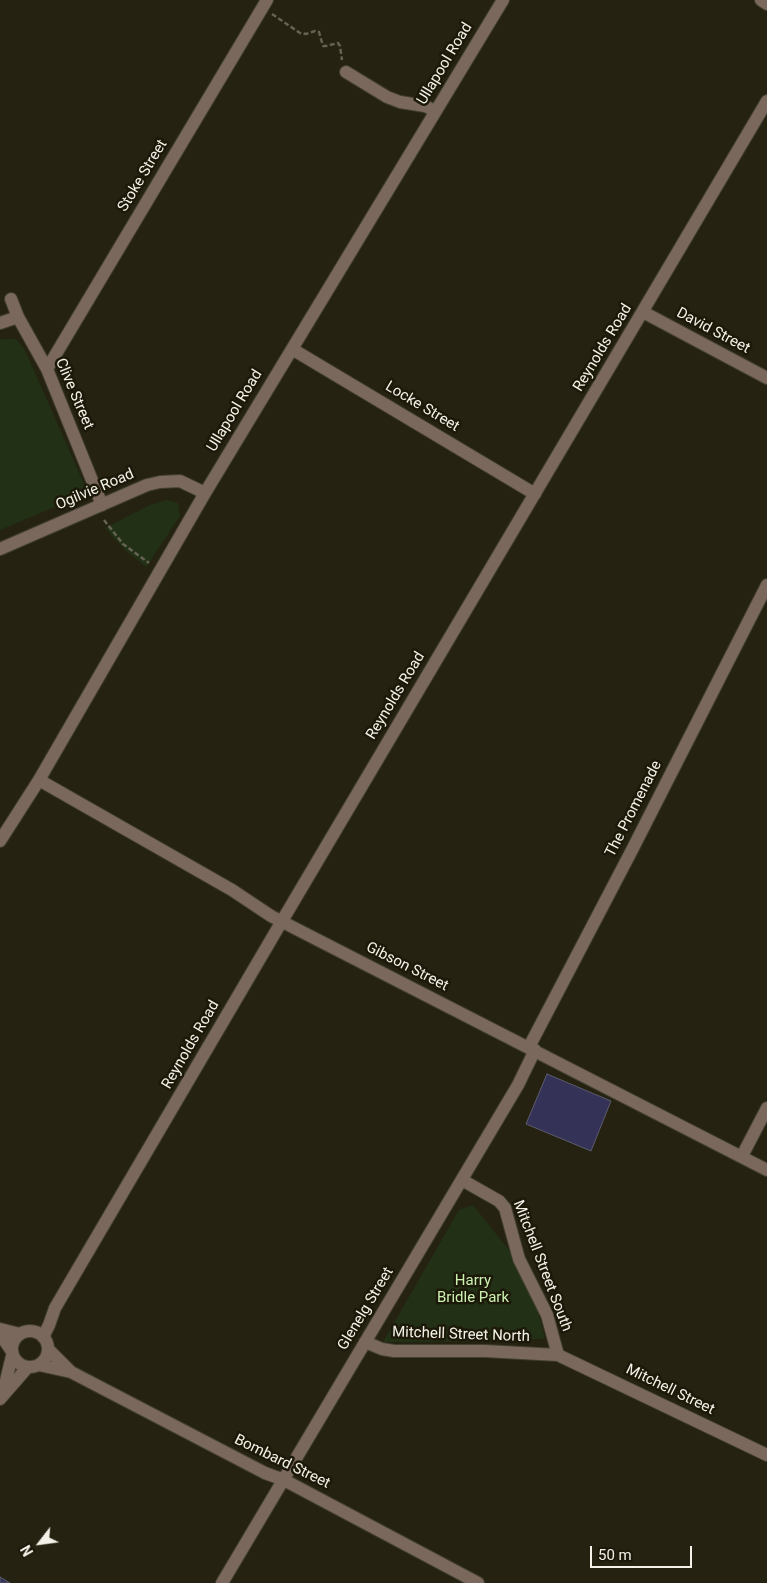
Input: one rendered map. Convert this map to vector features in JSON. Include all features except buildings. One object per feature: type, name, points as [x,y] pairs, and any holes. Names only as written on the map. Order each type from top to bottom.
[{"type":"street","name":"Stoke Street","points":[[47,369],[267,0]]},
{"type":"street","name":"Ullapool Road","points":[[0,841],[39,780],[205,493],[503,0]]},
{"type":"street","points":[[761,0],[767,4]]},
{"type":"street","points":[[346,72],[387,97],[400,102],[425,106],[435,111]]},
{"type":"street","name":"Reynolds Road","points":[[46,1343],[55,1308],[767,101]]},
{"type":"street","name":"Clive Street","points":[[12,299],[18,317],[47,369],[102,505]]},
{"type":"street","name":"David Street","points":[[643,312],[767,378]]},
{"type":"street","points":[[0,324],[18,317]]},
{"type":"street","name":"Locke Street","points":[[292,349],[535,494]]},
{"type":"street","name":"Ogilvie Road","points":[[0,550],[147,485],[160,482],[180,482],[205,493]]},
{"type":"street","name":"The Promenade","points":[[532,1049],[767,585]]},
{"type":"street","name":"Gibson Street","points":[[39,780],[224,885],[271,916],[767,1170]]},
{"type":"street","name":"Glenelg Street","points":[[222,1583],[518,1086],[532,1049]]},
{"type":"street","points":[[742,1156],[767,1108]]},
{"type":"street","name":"Mitchell Street South","points":[[462,1180],[499,1201],[505,1208],[519,1259],[547,1315],[558,1355]]},
{"type":"street","name":"Reynolds Road","points":[[23,1332],[42,1320],[55,1308]]},
{"type":"street","points":[[0,1329],[23,1332],[32,1331],[46,1343],[47,1355],[44,1361],[33,1366],[1,1398]]},
{"type":"street","points":[[1,1398],[12,1353],[12,1344],[23,1332]]},
{"type":"street","points":[[0,1334],[16,1362],[33,1366]]},
{"type":"street","name":"Mitchell Street North","points":[[365,1342],[382,1349],[394,1351],[485,1351],[558,1355]]},
{"type":"street","name":"Bombard Street","points":[[46,1343],[71,1372]]},
{"type":"street","name":"Mitchell Street","points":[[558,1355],[767,1455]]},
{"type":"street","name":"Bombard Street","points":[[33,1366],[71,1372],[265,1473],[284,1480],[478,1583]]},
{"type":"path","points":[[104,520],[123,544],[160,571]]},
{"type":"green space","points":[[16,339],[25,350],[88,493],[0,530],[0,340]]},
{"type":"green space","points":[[166,500],[178,503],[180,516],[146,567],[125,550],[105,528],[150,505]]},
{"type":"green space","name":"Harry Bridle Park","points":[[473,1205],[512,1254],[534,1298],[545,1338],[519,1341],[383,1342],[459,1210]]}]
